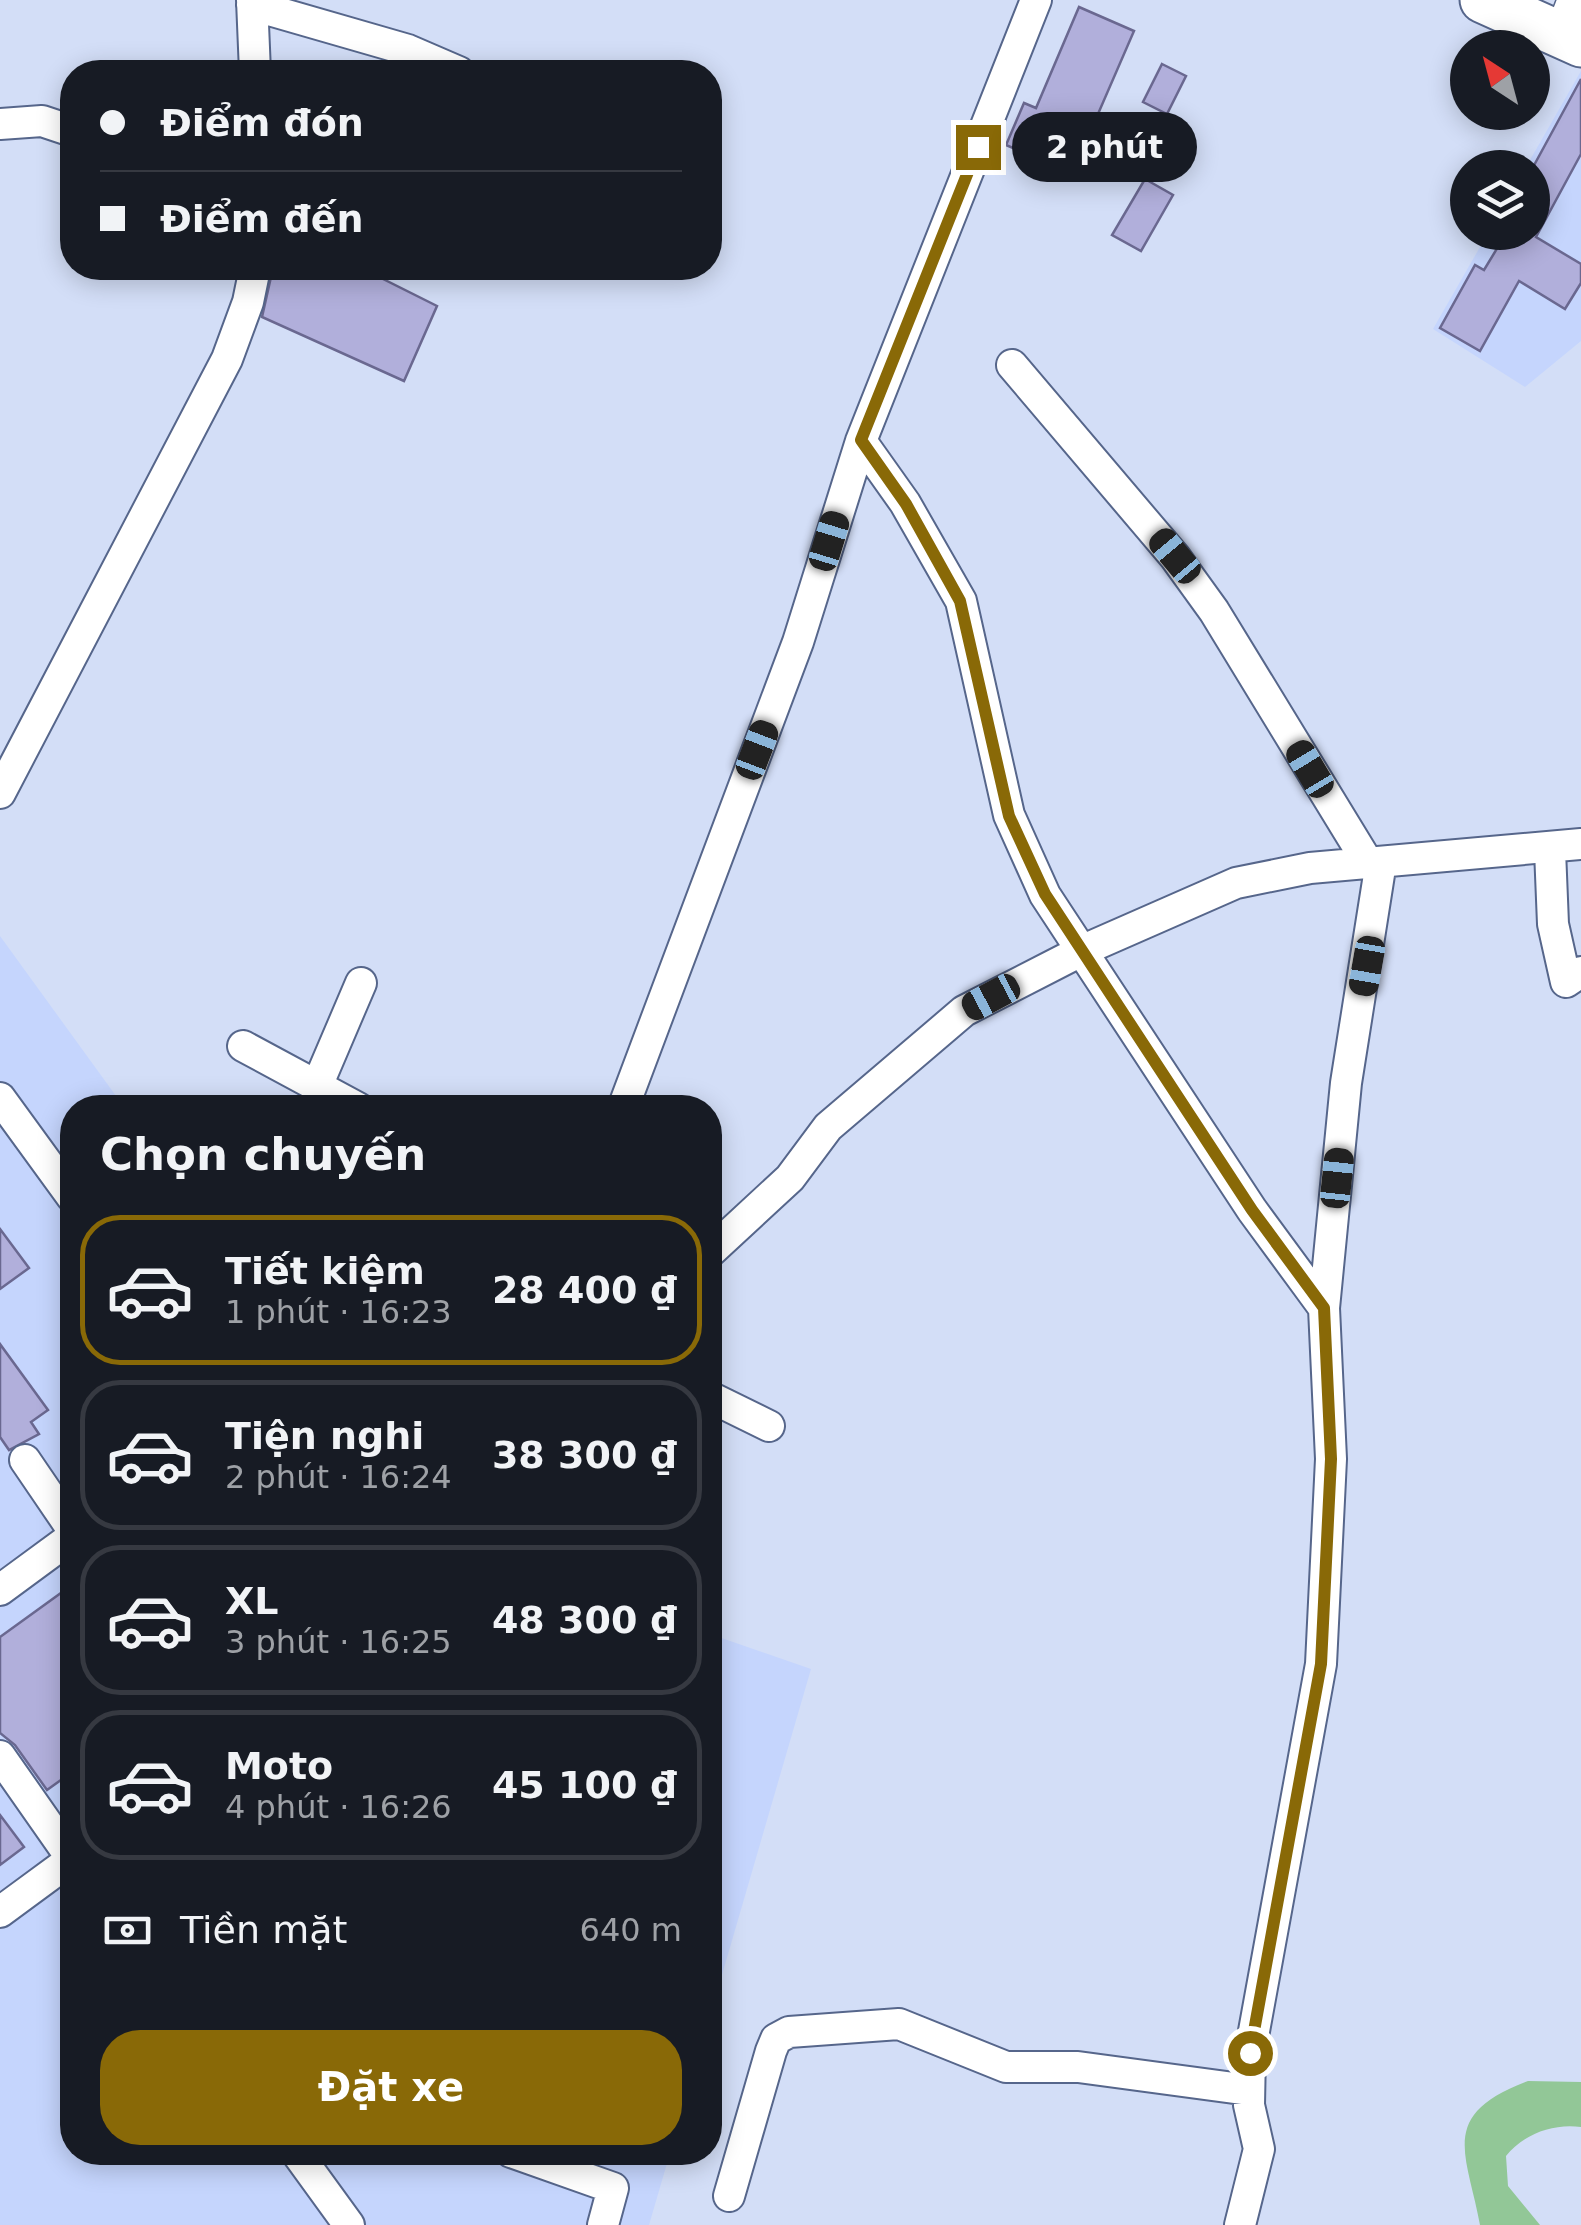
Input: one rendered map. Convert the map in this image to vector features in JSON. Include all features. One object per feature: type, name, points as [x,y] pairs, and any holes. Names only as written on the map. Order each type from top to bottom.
[{"type":"highway","points":[[1484,0],[1574,26]]},
{"type":"street","points":[[628,1095],[798,642],[861,440],[1036,0]]},
{"type":"street","points":[[254,60],[252,3],[431,60]]},
{"type":"street","points":[[0,124],[42,120],[60,127]]},
{"type":"street","points":[[0,792],[227,360],[253,280]]},
{"type":"street","points":[[1012,365],[1175,556],[1375,863],[1346,1083],[1324,1308],[1331,1459],[1321,1664],[1250,2053],[1249,2090],[1259,2149],[1240,2225]]},
{"type":"street","points":[[861,440],[906,504],[960,601],[1009,816],[1045,894],[1252,1210],[1324,1308]]},
{"type":"street","points":[[722,1241],[790,1178],[828,1127],[964,1011],[1080,950],[1236,883],[1310,868],[1550,850],[1581,844]]},
{"type":"street","points":[[1550,850],[1554,924],[1566,982],[1581,972]]},
{"type":"street","points":[[317,1086],[360,983]]},
{"type":"street","points":[[243,1046],[334,1095]]},
{"type":"street","points":[[0,1098],[60,1180]]},
{"type":"street","points":[[722,1402],[769,1426]]},
{"type":"street","points":[[24,1460],[60,1512]]},
{"type":"street","points":[[0,1590],[60,1546]]},
{"type":"street","points":[[0,1756],[60,1842]]},
{"type":"street","points":[[0,1912],[60,1868]]},
{"type":"street","points":[[728,2196],[771,2052],[776,2039],[788,2032],[898,2024],[1006,2067],[1078,2067],[1249,2090]]},
{"type":"street","points":[[305,2165],[349,2225]]},
{"type":"street","points":[[548,2165],[613,2188],[603,2225]]},
{"type":"shaded area","points":[[1581,71],[1581,341],[1525,387],[1433,329],[1478,250],[1550,250],[1550,150],[1536,150]]},
{"type":"shaded area","points":[[0,936],[115,1095],[60,1095],[60,2165],[666,2165],[649,2225],[0,2225]]},
{"type":"shaded area","points":[[722,1638],[811,1669],[722,1975]]},
{"type":"shaded area","points":[[1528,2081],[1581,2082],[1581,2127],[1540,2132],[1506,2156],[1508,2186],[1540,2225],[1480,2225],[1465,2157],[1469,2123],[1480,2108],[1499,2094]]},
{"type":"building","points":[[1079,7],[1134,31],[1088,137],[1103,143],[1087,180],[1006,145],[1024,103],[1036,108]]},
{"type":"building","points":[[1162,64],[1186,76],[1167,114],[1143,102]]},
{"type":"building","points":[[1581,79],[1581,154],[1550,211],[1550,150],[1542,150]]},
{"type":"building","points":[[1145,179],[1173,195],[1141,251],[1112,235]]},
{"type":"building","points":[[1550,245],[1581,264],[1581,283],[1565,309],[1519,281],[1480,351],[1440,328],[1475,265],[1484,270],[1496,250],[1550,250]]},
{"type":"building","points":[[270,280],[385,280],[437,306],[404,381],[262,317]]},
{"type":"building","points":[[0,1229],[29,1268],[0,1289]]},
{"type":"building","points":[[0,1344],[48,1410],[31,1422],[39,1434],[9,1450],[0,1437]]},
{"type":"building","points":[[60,1594],[60,1781],[47,1790],[15,1745],[0,1733],[0,1637]]},
{"type":"building","points":[[0,1815],[24,1847],[0,1865]]},
{"type":"route","points":[[978,147],[861,440],[906,504],[960,601],[974,648],[1009,816],[1045,894],[1252,1210],[1324,1308],[1331,1459],[1321,1664],[1250,2053]]}]
